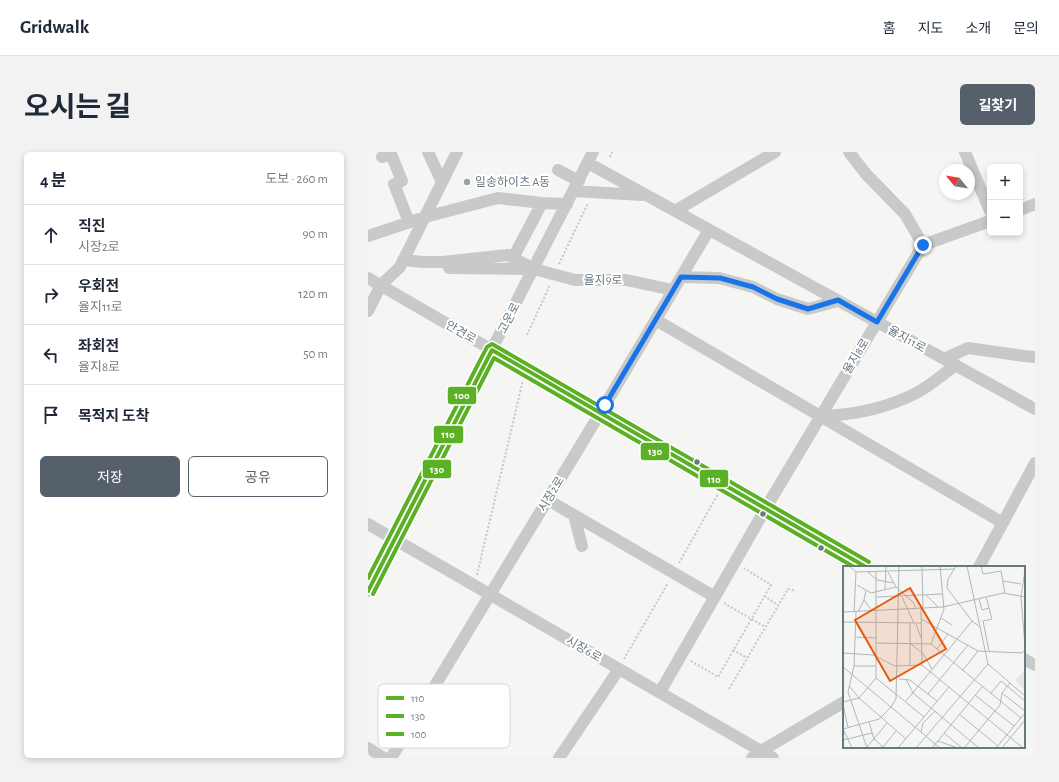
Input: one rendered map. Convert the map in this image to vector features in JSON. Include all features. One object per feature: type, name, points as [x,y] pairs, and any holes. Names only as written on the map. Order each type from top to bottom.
[{"type":"street","points":[[428,152],[442,182]]},
{"type":"street","points":[[368,311],[381,286],[401,263],[457,152]]},
{"type":"street","name":"고운로","points":[[368,591],[372,575],[395,539],[593,152]]},
{"type":"street","points":[[675,211],[775,152]]},
{"type":"street","points":[[849,152],[866,174],[904,214],[923,245],[987,222]]},
{"type":"street","points":[[965,152],[987,204]]},
{"type":"street","points":[[382,157],[391,154],[402,182],[394,184],[409,222]]},
{"type":"street","name":"율지11로","points":[[588,163],[1035,409]]},
{"type":"street","points":[[558,170],[576,186],[646,195]]},
{"type":"street","points":[[368,236],[425,216],[498,198],[567,204]]},
{"type":"street","points":[[513,258],[542,203]]},
{"type":"street","points":[[1023,209],[1035,204]]},
{"type":"street","name":"시장2로","points":[[436,684],[709,230]]},
{"type":"street","name":"율지8로","points":[[660,692],[734,563],[923,245]]},
{"type":"street","points":[[401,263],[442,262],[508,255],[534,269]]},
{"type":"street","points":[[401,263],[534,269]]},
{"type":"street","name":"율지9로","points":[[534,269],[575,280],[626,280],[673,290]]},
{"type":"street","points":[[681,277],[720,278],[753,287],[777,299],[808,309],[838,300]]},
{"type":"street","name":"안견로","points":[[368,278],[864,566]]},
{"type":"street","points":[[656,320],[1003,523]]},
{"type":"street","points":[[944,359],[968,348],[1035,357]]},
{"type":"street","points":[[821,416],[844,415],[870,410],[892,403],[918,392],[956,365]]},
{"type":"street","points":[[980,566],[1035,463]]},
{"type":"street","points":[[548,500],[715,597]]},
{"type":"street","points":[[574,515],[582,546]]},
{"type":"street","name":"시장6로","points":[[368,524],[660,692],[756,754],[773,758]]},
{"type":"street","points":[[1025,660],[1035,665]]},
{"type":"street","points":[[559,758],[619,669]]},
{"type":"street","points":[[756,754],[843,703]]},
{"type":"street","points":[[368,748],[384,758]]},
{"type":"street","name":"시장2로","points":[[391,758],[397,748]]},
{"type":"path","points":[[610,157],[612,152]]},
{"type":"path","points":[[559,266],[589,201]]},
{"type":"path","points":[[527,335],[550,284]]},
{"type":"path","points":[[475,586],[525,369]]},
{"type":"path","points":[[681,655],[718,677],[771,585],[734,563]]},
{"type":"path","points":[[729,689],[788,589],[796,591]]},
{"type":"path","points":[[764,596],[778,605]]},
{"type":"path","points":[[715,597],[765,627]]},
{"type":"path","points":[[733,650],[746,658]]},
{"type":"transit line","name":"100","points":[[368,578],[487,347],[492,344],[869,562]]},
{"type":"transit line","name":"110","points":[[368,591],[492,350],[864,566]]},
{"type":"transit line","name":"130","points":[[373,594],[494,358],[852,566]]},
{"type":"place","name":"일송하이츠 A동","points":[[467,182]]},
{"type":"route","points":[[605,405],[681,277],[720,278],[753,287],[777,299],[808,309],[838,300],[877,322],[923,245]]}]
